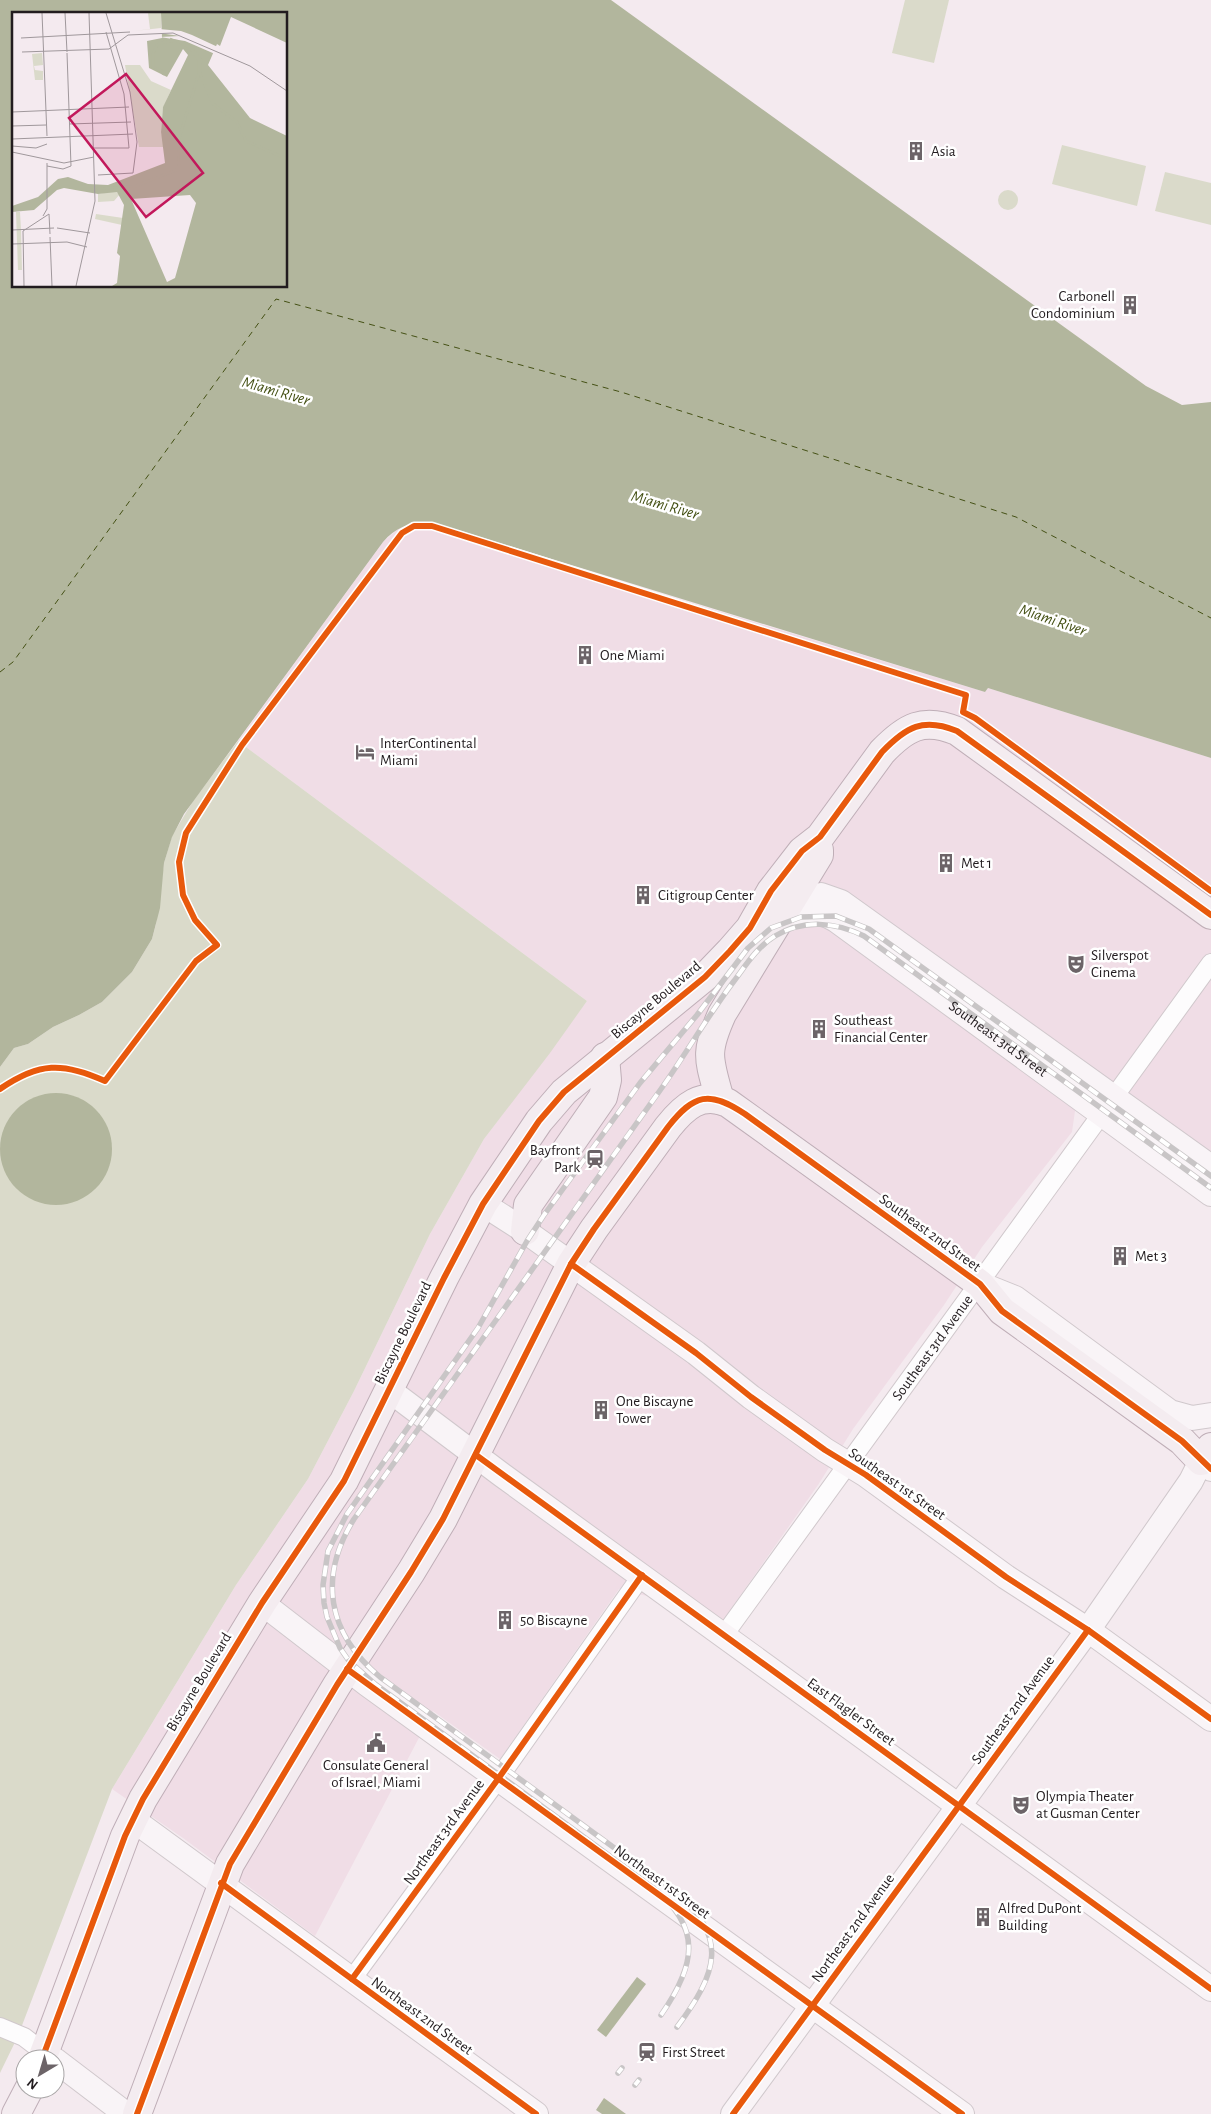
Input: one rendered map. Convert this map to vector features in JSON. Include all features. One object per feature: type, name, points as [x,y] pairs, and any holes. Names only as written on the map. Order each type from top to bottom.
[{"type":"main road","name":"Biscayne Boulevard","points":[[52,2049],[132,1819],[262,1603],[334,1499],[483,1204],[548,1110],[574,1082],[705,977],[750,928],[771,891],[802,851],[820,837],[882,752],[903,732],[926,723],[957,731],[1211,915]]},
{"type":"main road","points":[[137,2114],[221,1883],[242,1842],[348,1669],[429,1543],[476,1455],[571,1264],[594,1229],[678,1114],[685,1107],[699,1100],[720,1100],[709,1056],[712,1039],[729,1002],[819,855],[820,837]]},
{"type":"main road","points":[[750,928],[782,903],[786,911]]},
{"type":"main road","name":"Southeast 3rd Street","points":[[786,911],[793,914],[807,909],[818,911],[836,920],[1108,1106],[1211,1167]]},
{"type":"main road","points":[[525,1231],[528,1205],[603,1097],[607,1080],[605,1057]]},
{"type":"main road","name":"Southeast 2nd Street","points":[[720,1100],[745,1114],[980,1284],[1015,1298],[1170,1412],[1184,1417],[1207,1417]]},
{"type":"main road","name":"Southeast 3rd Street","points":[[1108,1106],[1211,1194]]},
{"type":"main road","name":"Southeast 1st Street","points":[[483,1204],[525,1231],[696,1353],[759,1402],[848,1463],[1006,1577],[1088,1630],[1211,1720]]},
{"type":"main road","name":"Southeast 2nd Street","points":[[980,1284],[1002,1311],[1208,1459]]},
{"type":"main road","name":"East Flagler Street","points":[[389,1390],[1211,1990]]},
{"type":"main road","name":"Southeast 2nd Avenue","points":[[958,1806],[1088,1630],[1208,1459]]},
{"type":"main road","name":"Northeast 1st Street","points":[[262,1603],[498,1779],[962,2114]]},
{"type":"main road","name":"Northeast 2nd Avenue","points":[[733,2114],[958,1806]]},
{"type":"main road","name":"Northeast 2nd Street","points":[[132,1819],[536,2114]]},
{"type":"main road","points":[[65,2070],[126,2114]]},
{"type":"main road","points":[[16,2114],[24,2099]]},
{"type":"street","name":"Southeast 3rd Avenue","points":[[724,1635],[1211,963]]},
{"type":"street","name":"Northeast 3rd Avenue","points":[[352,1980],[498,1779],[642,1575]]},
{"type":"street","points":[[0,2027],[24,2037],[38,2049]]},
{"type":"shaded area","points":[[905,0],[949,0],[934,63],[892,53]]},
{"type":"shaded area","points":[[1062,145],[1146,166],[1137,206],[1052,184]]},
{"type":"shaded area","points":[[1165,172],[1211,183],[1211,225],[1155,211]]},
{"type":"shaded area","points":[[1008,190],[1015,193],[1018,200],[1015,207],[1008,210],[1001,207],[998,200],[1001,193]]},
{"type":"shaded area","points":[[425,522],[985,692],[988,688],[1211,758],[1211,1157],[1076,1104],[1072,1132],[982,1247],[944,1305],[853,1429],[818,1485],[711,1637],[659,1599],[619,1589],[500,1759],[433,1711],[315,1936],[183,1838],[112,1789],[236,1585],[308,1479],[354,1391],[430,1234],[484,1139],[587,1001],[238,741],[383,542],[399,528]]},
{"type":"shaded area","name":"Bayfront Park","points":[[238,741],[587,1001],[484,1139],[430,1234],[354,1391],[308,1479],[236,1585],[112,1789],[18,2036],[0,2073],[0,1067],[14,1048],[28,1044],[53,1027],[102,1002],[132,972],[152,939],[156,924],[164,863],[172,836],[193,801]]},
{"type":"water","name":"Miami River","points":[[0,0],[611,0],[1146,386],[1182,405],[1211,402],[1211,758],[988,688],[985,692],[451,528],[427,523],[416,523],[394,532],[383,542],[184,814],[172,837],[164,863],[160,908],[152,939],[132,972],[102,1002],[53,1027],[28,1044],[14,1048],[0,1067]]},
{"type":"water","points":[[56,1093],[78,1097],[96,1109],[108,1127],[112,1149],[108,1171],[96,1189],[78,1201],[56,1205],[34,1201],[16,1189],[4,1171],[0,1149],[4,1127],[16,1109],[34,1097]]},
{"type":"water","points":[[637,1977],[646,1984],[606,2037],[597,2030]]},
{"type":"water","points":[[604,2098],[626,2114],[602,2114],[596,2110]]},
{"type":"ferry route","points":[[0,672],[13,662],[276,299],[621,392],[1016,517],[1211,618]]},
{"type":"railway","points":[[661,2015],[681,1980],[687,1964],[689,1948],[687,1933],[680,1917],[669,1902],[652,1887],[375,1684],[349,1661],[340,1648],[327,1617],[323,1585],[328,1551],[347,1514],[478,1328],[527,1241],[544,1215],[640,1083],[697,1015],[748,948],[771,928],[801,917],[836,916],[869,929],[1211,1176]]},
{"type":"railway","points":[[677,2027],[691,2008],[709,1972],[712,1956],[710,1940],[703,1924],[691,1907],[672,1890],[380,1677],[362,1660],[349,1642],[339,1623],[332,1583],[335,1562],[354,1519],[666,1082],[743,969],[763,945],[786,931],[797,927],[819,924],[831,925],[864,936],[1211,1188]]},
{"type":"railway","points":[[618,2073],[622,2068]]},
{"type":"railway","points":[[635,2085],[639,2080]]},
{"type":"cycle path","points":[[0,1089],[27,1074],[51,1068],[76,1070],[105,1081],[196,961],[217,945],[195,920],[183,895],[179,862],[186,833],[242,745],[402,533],[414,526],[432,526],[966,695],[963,712],[975,718],[1211,891]]},
{"type":"cycle path","points":[[46,2049],[125,1836],[143,1799],[262,1603],[344,1481],[444,1278],[483,1204],[539,1121],[564,1092],[705,977],[730,951],[750,928],[771,891],[802,851],[820,837],[882,752],[891,743],[907,731],[925,725],[945,727],[957,731],[1211,915]]},
{"type":"cycle path","points":[[137,2114],[230,1864],[337,1685],[411,1572],[443,1519],[571,1264],[668,1127],[677,1116],[694,1102],[703,1099],[721,1101],[745,1114],[980,1284],[1002,1311],[1182,1441],[1211,1469]]},
{"type":"cycle path","points":[[571,1264],[696,1353],[751,1397],[825,1450],[866,1475],[1006,1577],[1088,1630],[1211,1719]]},
{"type":"cycle path","points":[[476,1455],[1211,1989]]},
{"type":"cycle path","points":[[352,1979],[498,1779],[642,1575]]},
{"type":"cycle path","points":[[733,2114],[1088,1630]]},
{"type":"cycle path","points":[[347,1669],[962,2114]]},
{"type":"cycle path","points":[[221,1883],[536,2114]]},
{"type":"place","name":"Asia","points":[[916,151]]},
{"type":"place","name":"Carbonell Condominium","points":[[1130,305]]},
{"type":"place","name":"One Miami","points":[[585,655]]},
{"type":"place","name":"InterContinental Miami","points":[[365,752]]},
{"type":"place","name":"Met 1","points":[[946,863]]},
{"type":"place","name":"Citigroup Center","points":[[643,895]]},
{"type":"place","name":"Silverspot Cinema","points":[[1076,964]]},
{"type":"place","name":"Southeast Financial Center","points":[[819,1029]]},
{"type":"place","name":"Bayfront Park","points":[[595,1159]]},
{"type":"place","name":"Met 3","points":[[1120,1256]]},
{"type":"place","name":"One Biscayne Tower","points":[[601,1410]]},
{"type":"place","name":"50 Biscayne","points":[[505,1620]]},
{"type":"place","name":"Consulate General of Israel, Miami","points":[[376,1743]]},
{"type":"place","name":"Olympia Theater at Gusman Center","points":[[1021,1805]]},
{"type":"place","name":"Alfred DuPont Building","points":[[983,1917]]},
{"type":"place","name":"First Street","points":[[647,2052]]}]
